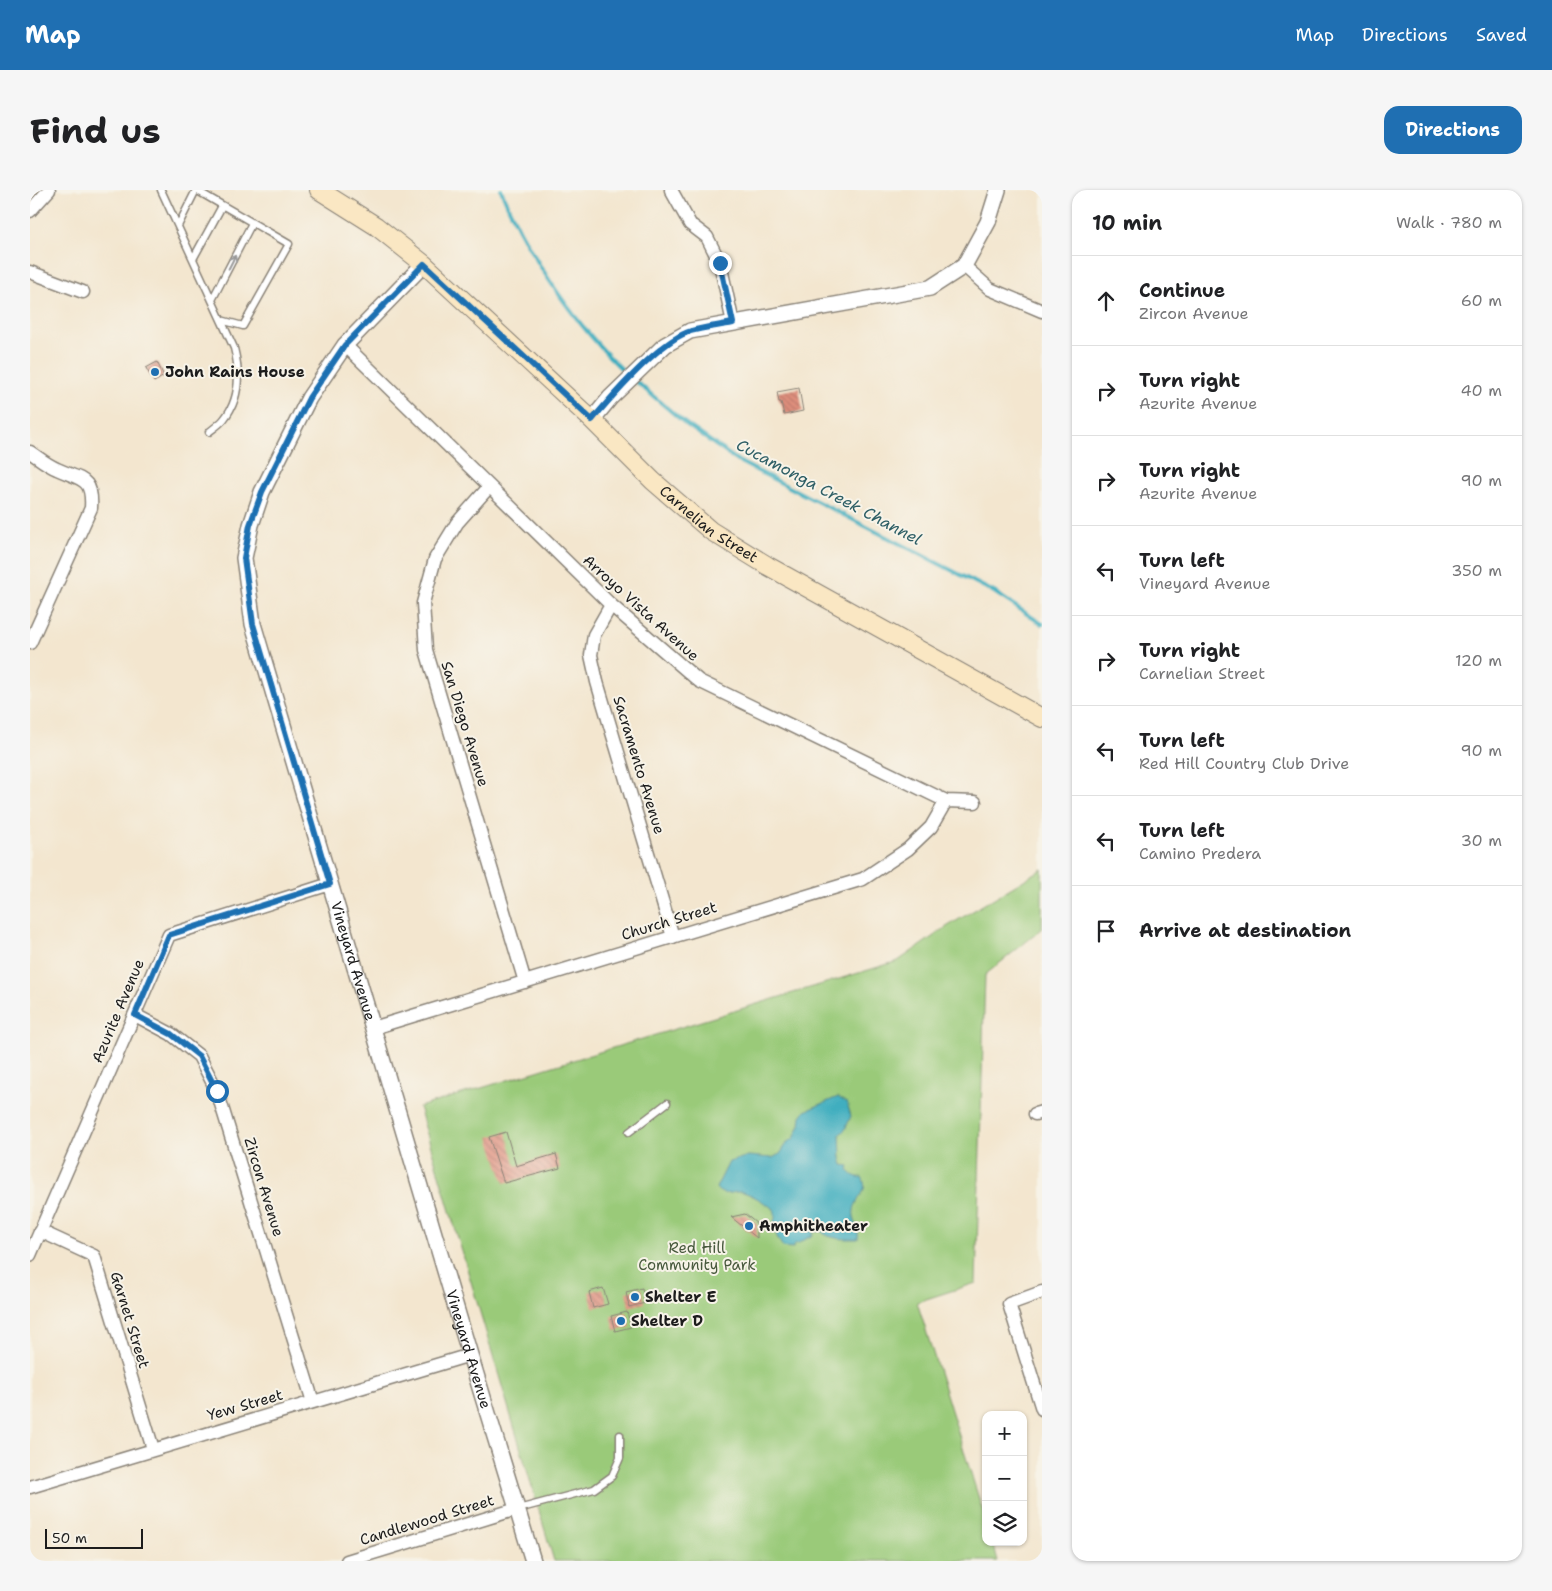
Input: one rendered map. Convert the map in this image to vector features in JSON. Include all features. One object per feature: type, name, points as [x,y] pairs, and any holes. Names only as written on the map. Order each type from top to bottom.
[{"type":"main road","points":[[319,190],[376,226],[424,264]]},
{"type":"main road","name":"Carnelian Street","points":[[424,264],[592,420],[653,481],[711,531],[768,566],[1042,718]]},
{"type":"street","points":[[30,211],[49,190]]},
{"type":"street","points":[[671,190],[690,224],[708,237],[720,263],[733,323]]},
{"type":"street","points":[[592,420],[610,398],[665,345],[690,331],[930,288],[964,266],[988,222],[998,190]]},
{"type":"street","name":"Vineyard Avenue","points":[[424,264],[345,345],[309,398],[262,492],[250,525],[244,558],[253,624],[533,1561]]},
{"type":"street","points":[[964,266],[990,289],[1042,311]]},
{"type":"street","points":[[30,272],[83,292]]},
{"type":"street","name":"Arroyo Vista Avenue","points":[[345,345],[489,488],[611,605],[699,681],[946,802],[975,802]]},
{"type":"street","points":[[30,452],[54,468],[85,481],[92,494],[92,508],[30,643]]},
{"type":"street","name":"San Diego Avenue","points":[[489,488],[456,523],[435,559],[423,603],[426,650],[525,982]]},
{"type":"street","name":"Sacramento Avenue","points":[[611,605],[594,635],[591,655],[597,682],[673,937]]},
{"type":"street","name":"Church Street","points":[[373,1028],[864,879],[908,849],[931,826],[946,802]]},
{"type":"street","name":"Azurite Avenue","points":[[30,1255],[169,935],[330,884]]},
{"type":"street","name":"Zircon Avenue","points":[[135,1015],[171,1034],[199,1056],[217,1091],[313,1402]]},
{"type":"street","name":"Garnet Street","points":[[40,1231],[94,1256],[152,1449]]},
{"type":"street","points":[[1042,1292],[1009,1304],[1042,1409]]},
{"type":"street","name":"Yew Street","points":[[30,1487],[470,1355]]},
{"type":"street","name":"Candlewood Street","points":[[347,1561],[517,1509]]},
{"type":"lane","points":[[161,190],[234,348],[238,365],[237,394],[224,419],[209,432]]},
{"type":"lane","points":[[178,226],[196,190],[288,244],[243,326],[221,320]]},
{"type":"lane","points":[[193,259],[222,206]]},
{"type":"lane","points":[[212,300],[252,223]]},
{"type":"lane","points":[[629,1132],[668,1103]]},
{"type":"lane","points":[[517,1509],[594,1489],[612,1476],[620,1458],[620,1435]]},
{"type":"green space","name":"Red Hill Community Park","points":[[1042,869],[1042,929],[985,975],[976,1283],[917,1302],[982,1508],[982,1546],[994,1546],[998,1561],[554,1561],[419,1107],[898,961],[948,926]]},
{"type":"water","points":[[838,1097],[847,1103],[851,1116],[845,1130],[840,1134],[843,1165],[849,1166],[848,1170],[856,1177],[862,1177],[864,1182],[864,1191],[854,1210],[858,1239],[833,1237],[821,1231],[812,1232],[813,1235],[795,1244],[793,1248],[783,1247],[775,1229],[774,1209],[746,1193],[722,1193],[716,1188],[729,1162],[748,1156],[772,1158],[780,1154],[788,1142],[794,1138],[800,1125],[801,1116],[805,1111]]},
{"type":"building","name":"John Rains House","points":[[157,362],[164,376],[154,382],[146,368]]},
{"type":"building","points":[[799,388],[803,411],[784,415],[777,392]]},
{"type":"building","points":[[506,1132],[516,1166],[556,1154],[560,1168],[504,1183],[489,1137]]},
{"type":"building","name":"Amphitheater","points":[[745,1214],[757,1224],[757,1238],[731,1217]]},
{"type":"building","points":[[603,1288],[608,1304],[593,1308],[589,1292]]},
{"type":"building","name":"Shelter E","points":[[642,1288],[645,1303],[629,1307],[626,1292]]},
{"type":"building","name":"Shelter D","points":[[627,1312],[631,1327],[615,1331],[611,1316]]},
{"type":"waterway","name":"Cucamonga Creek Channel","points":[[501,190],[525,239],[555,289],[590,335],[628,375]]},
{"type":"waterway","name":"Cucamonga Creek Channel","points":[[633,379],[686,424],[738,461],[994,592],[1042,624]]},
{"type":"place","name":"John Rains House","points":[[155,372]]},
{"type":"place","name":"Amphitheater","points":[[749,1226]]},
{"type":"place","name":"Shelter E","points":[[635,1297]]},
{"type":"place","name":"Shelter D","points":[[621,1321]]},
{"type":"route","points":[[217,1091],[199,1056],[171,1034],[135,1015],[169,935],[330,884],[253,624],[244,558],[250,525],[262,492],[309,398],[345,345],[424,264],[592,420],[610,398],[665,345],[690,331],[733,323],[720,263]]}]
